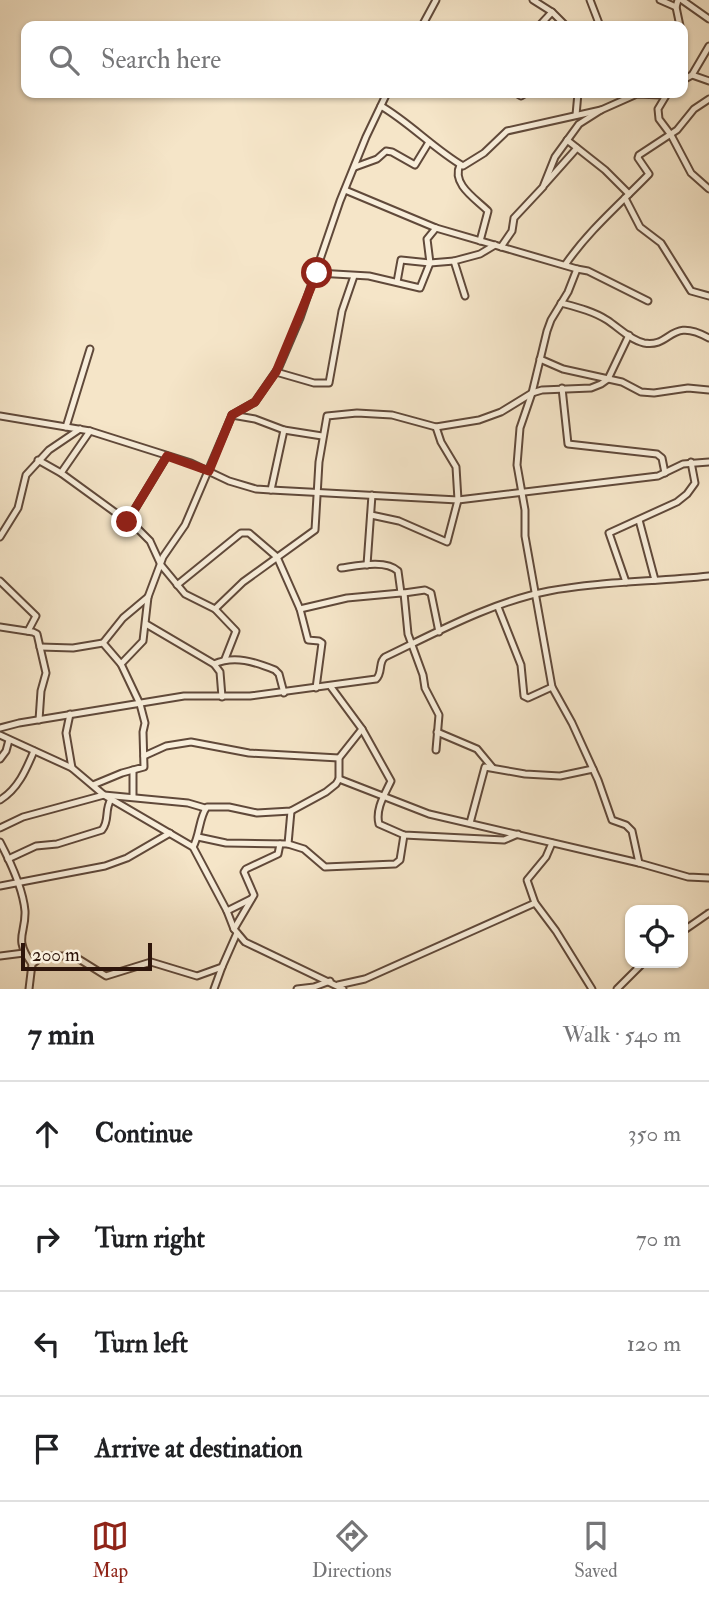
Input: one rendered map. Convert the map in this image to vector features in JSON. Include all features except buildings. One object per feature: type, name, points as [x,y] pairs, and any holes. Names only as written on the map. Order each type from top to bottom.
[{"type":"street","points":[[425,21],[436,0]]},
{"type":"street","points":[[533,0],[561,21]]},
{"type":"street","points":[[590,0],[598,21]]},
{"type":"street","points":[[660,0],[676,7]]},
{"type":"street","points":[[679,21],[676,7],[680,0],[709,19]]},
{"type":"street","points":[[544,21],[552,12]]},
{"type":"street","points":[[688,77],[709,48]]},
{"type":"street","points":[[692,75],[709,81]]},
{"type":"street","points":[[121,664],[143,641],[148,597],[166,553],[185,525],[232,415],[255,402],[276,372],[317,273],[345,190],[385,98]]},
{"type":"street","points":[[576,116],[578,98]]},
{"type":"street","points":[[543,187],[549,167],[579,124],[626,98]]},
{"type":"street","points":[[666,98],[657,112],[659,119],[671,135],[691,173],[709,189]]},
{"type":"street","points":[[565,265],[591,230],[649,174],[638,156],[681,127],[694,109],[709,99]]},
{"type":"street","points":[[381,106],[466,166],[507,131],[601,110]]},
{"type":"street","points":[[567,140],[605,170],[627,196],[640,227],[661,243],[691,291],[709,296]]},
{"type":"street","points":[[355,167],[377,159],[386,151],[415,165],[429,142]]},
{"type":"street","points":[[397,282],[400,261],[454,261],[498,246],[512,231],[517,213],[577,148]]},
{"type":"street","points":[[460,164],[457,171],[460,181],[471,197],[488,211],[480,241]]},
{"type":"street","points":[[345,190],[436,228],[588,271],[648,301]]},
{"type":"street","points":[[317,273],[369,276],[421,287],[430,263],[427,239],[436,228]]},
{"type":"street","points":[[454,261],[465,296]]},
{"type":"street","points":[[577,269],[551,320],[519,432],[517,461],[525,510],[525,536],[552,687],[593,769],[612,820],[626,825],[632,831],[639,863]]},
{"type":"street","points":[[276,372],[314,383],[328,383],[340,322],[354,276]]},
{"type":"street","points":[[561,303],[606,319],[629,335],[647,343],[683,329],[693,329],[709,338]]},
{"type":"street","points":[[215,609],[243,582],[315,530],[322,436],[329,415],[392,415],[436,427],[493,415],[532,393],[562,388],[591,388],[608,379],[629,335]]},
{"type":"street","points":[[66,427],[90,349]]},
{"type":"street","points":[[540,359],[563,369],[622,382],[641,392],[688,388],[709,390]]},
{"type":"street","points":[[562,388],[568,444],[657,454],[662,458],[665,473]]},
{"type":"street","points":[[232,415],[255,419],[284,430],[322,436]]},
{"type":"street","points":[[0,416],[90,432],[167,456],[229,481],[256,489],[271,490],[458,500],[489,498],[600,482],[618,482],[665,473],[691,462],[709,461]]},
{"type":"street","points":[[370,514],[399,520],[445,543],[449,541],[458,500],[456,467],[441,442],[436,427]]},
{"type":"street","points":[[0,537],[18,508],[26,475],[38,460],[79,429]]},
{"type":"street","points":[[271,490],[284,430]]},
{"type":"street","points":[[61,473],[90,432]]},
{"type":"street","points":[[127,522],[167,456]]},
{"type":"street","points":[[38,460],[61,473],[150,541],[161,565],[188,597],[215,609],[236,632],[225,659]]},
{"type":"street","points":[[626,582],[608,535],[610,531],[677,502],[687,494],[695,481],[691,462]]},
{"type":"street","points":[[367,565],[372,495]]},
{"type":"street","points":[[639,520],[655,580]]},
{"type":"street","points":[[177,585],[245,532],[277,557],[300,609],[308,640],[319,640],[322,643],[316,688]]},
{"type":"street","points":[[341,568],[367,565],[396,568],[406,626],[424,675],[425,688],[439,715],[436,750]]},
{"type":"street","points":[[0,728],[184,696],[204,694],[222,697],[284,693],[376,679],[380,675],[383,658],[498,607],[537,594],[600,583],[709,576]]},
{"type":"street","points":[[0,581],[36,616],[28,631]]},
{"type":"street","points":[[300,609],[348,598],[425,590],[431,593],[439,632]]},
{"type":"street","points":[[40,647],[73,648],[103,643],[123,618],[148,597]]},
{"type":"street","points":[[498,607],[521,664],[524,696],[528,698],[552,687]]},
{"type":"street","points":[[146,624],[214,664],[220,672],[222,697]]},
{"type":"street","points":[[0,627],[36,633],[46,673],[41,691],[39,720]]},
{"type":"street","points":[[93,785],[121,773],[143,768],[144,756],[145,723],[140,704],[121,664],[103,643]]},
{"type":"street","points":[[214,664],[225,659],[237,659],[275,670],[279,674],[284,693]]},
{"type":"street","points":[[330,687],[362,729],[390,779],[377,822],[404,835],[504,840],[518,834]]},
{"type":"street","points":[[70,714],[65,733],[72,768]]},
{"type":"street","points":[[0,828],[23,817],[104,795],[188,803],[205,808],[229,807],[257,813],[290,811],[332,788],[339,779],[339,758],[362,729]]},
{"type":"street","points":[[437,732],[477,750],[494,768]]},
{"type":"street","points":[[0,735],[72,768],[104,795],[193,847],[235,931],[250,945],[340,987],[365,979],[535,903]]},
{"type":"street","points":[[0,759],[9,740]]},
{"type":"street","points":[[144,756],[166,746],[191,742],[249,753],[339,758]]},
{"type":"street","points":[[0,800],[25,773],[34,751]]},
{"type":"street","points":[[470,823],[487,766],[526,775],[561,776],[593,769]]},
{"type":"street","points":[[133,771],[133,797]]},
{"type":"street","points":[[339,779],[429,814],[688,877],[709,878]]},
{"type":"street","points":[[8,859],[36,846],[57,844],[102,830],[106,824],[106,808],[111,799]]},
{"type":"street","points":[[193,847],[198,838],[205,808]]},
{"type":"street","points":[[288,844],[290,811]]},
{"type":"street","points":[[0,886],[105,866],[127,858],[170,833]]},
{"type":"street","points":[[198,838],[226,844],[288,844],[304,849],[325,867],[395,864],[400,860],[404,835]]},
{"type":"street","points":[[0,842],[18,884],[25,912],[20,935],[24,953],[32,964],[29,989]]},
{"type":"street","points":[[552,843],[546,857],[527,880],[535,903],[592,989]]},
{"type":"street","points":[[214,989],[235,931],[254,893],[246,878],[246,869],[278,854],[280,844]]},
{"type":"street","points":[[227,911],[251,899]]},
{"type":"street","points":[[688,928],[709,913]]},
{"type":"street","points":[[0,957],[24,953]]},
{"type":"street","points":[[32,964],[43,956],[74,956],[95,971],[109,976],[151,962],[197,976],[222,967]]},
{"type":"street","points":[[617,989],[638,968]]},
{"type":"street","points":[[297,989],[330,981]]},
{"type":"route","points":[[127,522],[167,456],[209,471],[232,415],[255,402],[276,372],[317,273]]}]
